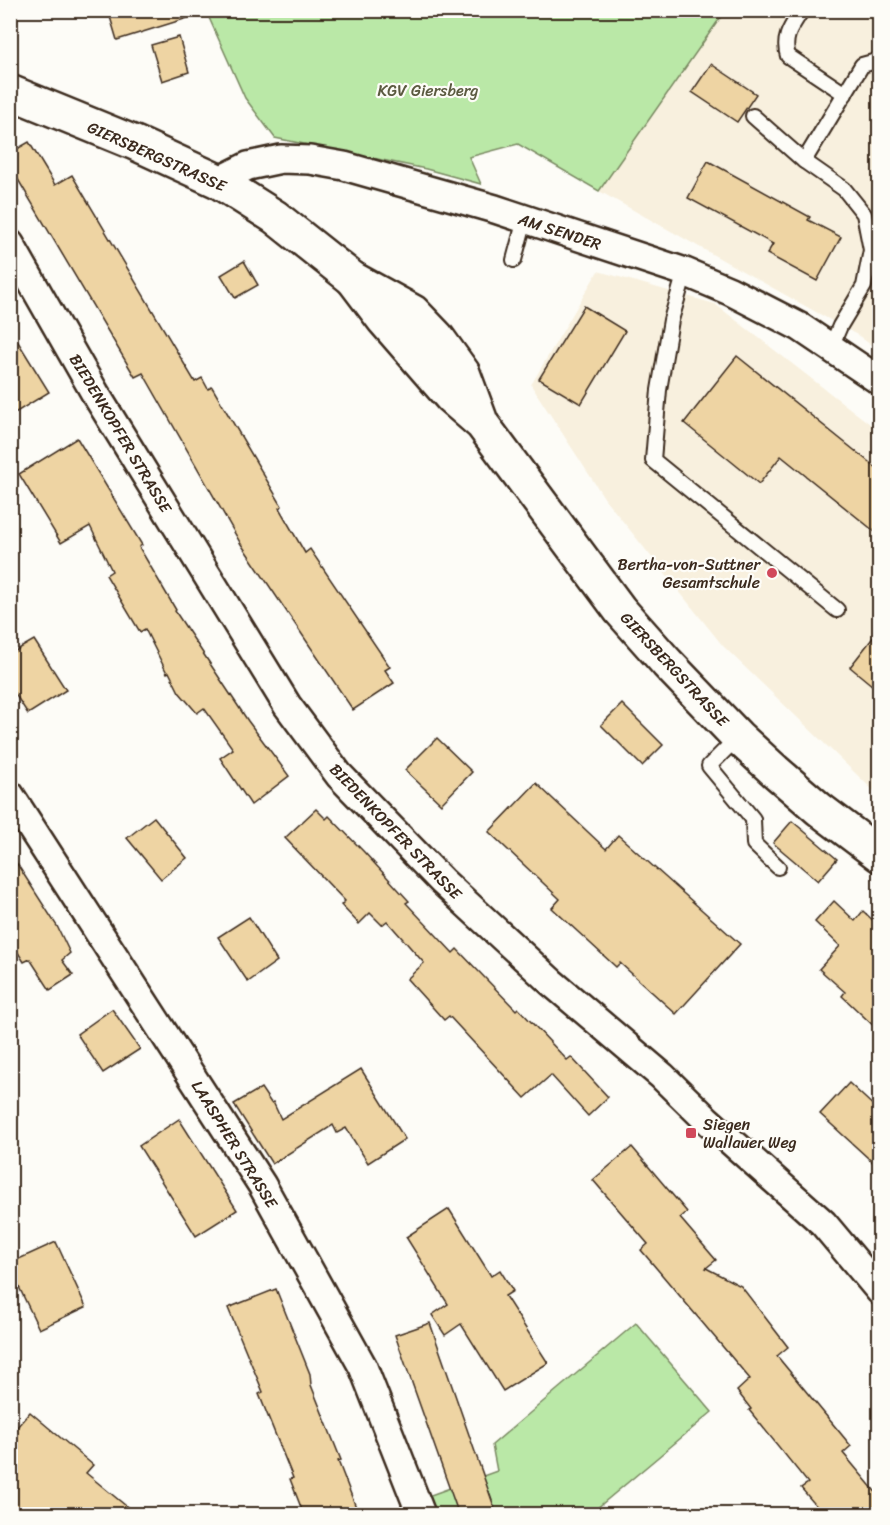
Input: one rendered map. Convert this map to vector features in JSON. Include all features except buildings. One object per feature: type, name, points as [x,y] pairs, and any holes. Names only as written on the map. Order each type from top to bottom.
[{"type":"street","name":"GIERSBERGSTRASSE","points":[[10,92],[135,143],[218,181],[275,217],[353,279],[413,312],[437,337],[463,373],[482,424],[620,610],[667,663],[738,736],[810,801],[879,855]]},
{"type":"street","name":"AM SENDER","points":[[218,181],[248,166],[281,159],[310,159],[344,166],[525,219],[686,272],[730,291],[800,327],[879,381]]},
{"type":"street","name":"BIEDENKOPFER STRASSE","points":[[10,244],[95,393],[281,695],[339,775],[450,889],[551,982],[662,1076],[706,1119],[823,1223],[879,1291]]},
{"type":"street","name":"LAASPHER STRASSE","points":[[10,795],[262,1185],[299,1249],[363,1367],[421,1515]]},
{"type":"lane","points":[[802,10],[786,36],[785,46],[788,56],[845,94]]},
{"type":"lane","points":[[804,161],[862,65],[879,60]]},
{"type":"lane","points":[[753,116],[804,161],[844,189],[864,214],[871,250],[864,286],[840,326],[831,347]]},
{"type":"lane","points":[[514,260],[525,219]]},
{"type":"lane","points":[[686,272],[671,320],[660,390],[653,460],[837,610]]},
{"type":"lane","points":[[738,736],[709,766],[753,819],[754,844],[778,867]]},
{"type":"shaded area","points":[[725,11],[879,11],[879,351],[859,336],[599,191]]},
{"type":"shaded area","name":"Bertha-von-Suttner Gesamtschule","points":[[598,271],[715,304],[879,431],[879,796],[723,646],[605,499],[531,385]]},
{"type":"green space","name":"KGV Giersberg","points":[[206,11],[725,11],[599,191],[518,144],[469,157],[481,184],[426,169],[275,138],[245,98]]},
{"type":"green space","points":[[636,1323],[712,1412],[590,1514],[497,1514],[496,1512],[434,1514],[428,1496],[497,1471],[492,1445]]},
{"type":"place","name":"Bertha-von-Suttner Gesamtschule","points":[[772,573]]},
{"type":"place","name":"Siegen Wallauer Weg","points":[[691,1133]]}]
